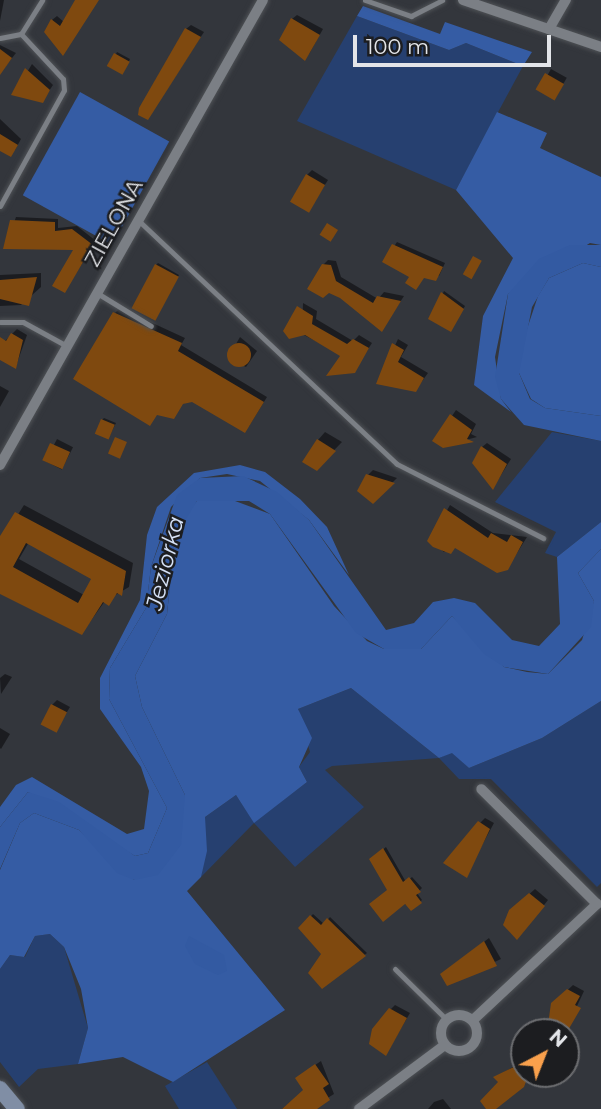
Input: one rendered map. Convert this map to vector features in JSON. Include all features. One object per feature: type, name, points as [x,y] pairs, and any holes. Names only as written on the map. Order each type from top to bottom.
[{"type":"street","name":"ZIELONA","points":[[0,465],[263,0]]},
{"type":"street","points":[[463,0],[601,47]]},
{"type":"street","points":[[549,29],[566,0]]},
{"type":"street","points":[[473,1020],[597,904],[481,789]]},
{"type":"street","points":[[461,1014],[473,1020],[478,1036],[472,1046],[461,1051],[445,1045],[446,1019],[461,1014]]},
{"type":"street","points":[[359,1109],[445,1045]]},
{"type":"street","points":[[0,1089],[18,1109]]},
{"type":"lane","points":[[0,38],[21,34],[42,0]]},
{"type":"lane","points":[[365,0],[411,16],[442,0]]},
{"type":"lane","points":[[0,206],[64,90],[63,79],[21,34]]},
{"type":"lane","points":[[138,220],[397,464],[543,538]]},
{"type":"lane","points":[[97,293],[151,326]]},
{"type":"lane","points":[[0,322],[23,322],[68,346]]},
{"type":"lane","points":[[395,969],[446,1019]]},
{"type":"shaded area","points":[[363,6],[440,34],[445,22],[532,52],[523,66],[466,43],[449,50],[357,16]]},
{"type":"shaded area","points":[[357,16],[449,50],[466,43],[523,66],[456,190],[297,121]]},
{"type":"shaded area","points":[[80,92],[169,141],[112,245],[23,195]]},
{"type":"shaded area","points":[[497,112],[547,133],[540,148],[601,177],[601,245],[590,243],[508,294],[495,357],[501,399],[511,412],[474,385],[483,316],[513,258],[456,190]]},
{"type":"shaded area","points":[[583,263],[601,267],[601,416],[545,408],[531,399],[519,373],[519,353],[538,296],[549,278]]},
{"type":"shaded area","points":[[552,432],[601,441],[601,522],[557,557],[545,553],[556,532],[495,502]]},
{"type":"shaded area","points":[[240,465],[265,472],[300,499],[327,527],[349,575],[309,520],[260,481],[227,474],[200,478],[171,507],[151,567],[146,608],[110,668],[109,699],[167,808],[148,853],[135,856],[28,792],[0,827],[0,807],[16,785],[32,777],[127,834],[144,829],[149,791],[141,767],[100,709],[100,678],[140,600],[147,535],[157,507],[194,473]]},
{"type":"shaded area","points":[[227,498],[270,514],[334,606],[367,641],[384,649],[421,649],[452,616],[504,667],[527,672],[548,674],[582,640],[594,601],[578,573],[601,549],[601,701],[542,738],[469,768],[452,753],[439,758],[351,688],[298,709],[312,738],[299,767],[307,782],[254,823],[236,795],[205,817],[207,851],[201,877],[187,891],[285,1010],[173,1082],[123,1057],[78,1064],[88,1028],[81,989],[64,947],[50,934],[35,936],[24,957],[10,955],[0,969],[0,870],[20,823],[34,813],[79,830],[134,880],[185,795],[142,707],[135,676],[167,614],[175,537],[184,516],[197,501]]},
{"type":"shaded area","points":[[351,688],[439,758],[332,766],[325,770],[364,807],[295,867],[254,823],[201,877],[205,817],[236,795],[254,822],[307,782],[299,767],[310,752],[298,709]]},
{"type":"shaded area","points":[[601,701],[601,883],[597,887],[491,779],[459,779],[439,758],[452,752],[469,768],[542,738]]},
{"type":"shaded area","points":[[50,934],[64,947],[88,1028],[78,1064],[38,1069],[19,1087],[0,1062],[0,969],[10,955],[25,957],[35,936]]},
{"type":"shaded area","points":[[207,1062],[237,1109],[179,1109],[165,1086]]},
{"type":"water","points":[[570,245],[601,245],[601,267],[583,263],[549,278],[532,307],[519,373],[530,399],[545,408],[601,416],[601,441],[524,425],[501,399],[495,377],[508,294],[539,259]]},
{"type":"water","name":"Jeziorka","points":[[243,476],[277,492],[309,520],[386,630],[414,623],[433,602],[454,598],[475,603],[512,640],[539,646],[560,624],[557,557],[601,522],[601,549],[578,573],[594,601],[591,627],[548,674],[504,667],[484,654],[452,616],[421,649],[384,649],[356,633],[270,514],[249,501],[197,501],[175,537],[167,614],[135,676],[142,707],[185,795],[181,845],[158,875],[134,880],[117,873],[79,830],[34,813],[20,823],[0,869],[0,827],[28,792],[59,802],[135,856],[148,853],[167,808],[109,699],[110,668],[146,608],[151,567],[177,495],[200,478]]},
{"type":"water","points":[[189,936],[224,955],[227,971],[218,975],[195,964],[185,946]]},
{"type":"building","points":[[75,0],[99,0],[63,56],[44,32],[51,19],[60,26]]},
{"type":"building","points":[[291,18],[320,35],[305,61],[279,40]]},
{"type":"building","points":[[185,28],[201,37],[148,120],[138,115],[139,108]]},
{"type":"building","points":[[0,49],[12,58],[0,75]]},
{"type":"building","points":[[114,53],[130,62],[122,75],[107,66]]},
{"type":"building","points":[[25,68],[50,90],[43,103],[11,95]]},
{"type":"building","points":[[545,73],[564,84],[555,100],[536,89]]},
{"type":"building","points":[[0,134],[18,145],[11,157],[0,151]]},
{"type":"building","points":[[306,174],[325,185],[309,213],[290,202]]},
{"type":"building","points":[[10,220],[55,222],[55,231],[72,229],[93,245],[65,293],[52,286],[73,250],[3,249]]},
{"type":"building","points":[[327,223],[338,230],[331,242],[320,235]]},
{"type":"building","points":[[392,244],[443,267],[436,281],[424,278],[416,290],[405,283],[409,277],[382,262]]},
{"type":"building","points":[[473,256],[482,261],[472,279],[463,274]]},
{"type":"building","points":[[155,264],[179,277],[155,321],[132,308]]},
{"type":"building","points":[[322,264],[331,265],[336,281],[373,303],[377,296],[401,301],[382,332],[340,298],[329,293],[323,298],[307,289]]},
{"type":"building","points":[[37,277],[29,306],[0,299],[0,280]]},
{"type":"building","points":[[441,292],[464,309],[451,332],[428,319]]},
{"type":"building","points":[[297,306],[313,316],[312,324],[347,344],[353,339],[369,348],[355,373],[326,376],[340,356],[305,335],[289,339],[283,331]]},
{"type":"building","points":[[113,312],[182,343],[178,351],[264,402],[245,433],[192,402],[183,404],[174,419],[157,415],[150,426],[73,379]]},
{"type":"building","points":[[11,333],[23,340],[16,369],[0,360],[0,337],[6,341]]},
{"type":"building","points":[[239,343],[247,347],[251,355],[247,363],[239,367],[231,363],[227,355],[231,347]]},
{"type":"building","points":[[392,343],[404,350],[398,362],[424,378],[416,392],[376,384]]},
{"type":"building","points":[[450,414],[472,430],[467,439],[474,442],[443,448],[432,441]]},
{"type":"building","points":[[101,419],[115,425],[109,440],[95,434]]},
{"type":"building","points":[[115,437],[127,442],[120,459],[108,454]]},
{"type":"building","points":[[317,439],[336,451],[317,471],[302,462]]},
{"type":"building","points":[[50,443],[70,452],[62,469],[42,460]]},
{"type":"building","points":[[481,446],[507,464],[493,490],[472,463]]},
{"type":"building","points":[[366,474],[395,483],[373,504],[357,491]]},
{"type":"building","points":[[444,508],[488,538],[491,533],[507,542],[511,535],[523,542],[508,570],[497,573],[455,548],[451,554],[433,547],[427,541]]},
{"type":"building","points":[[15,512],[126,571],[122,596],[117,593],[109,606],[103,602],[82,635],[0,594],[0,536]],"holes":[[[26,543],[91,579],[78,603],[13,567]]]},
{"type":"building","points":[[51,704],[67,712],[57,733],[41,724]]},
{"type":"building","points":[[478,821],[490,829],[467,878],[443,863]]},
{"type":"building","points":[[383,848],[403,882],[409,877],[421,892],[416,895],[422,903],[411,911],[405,904],[383,922],[369,904],[387,890],[369,859]]},
{"type":"building","points":[[529,893],[545,906],[517,940],[503,925],[509,910]]},
{"type":"building","points":[[310,915],[321,925],[327,918],[366,956],[322,989],[308,973],[321,954],[298,928]]},
{"type":"building","points":[[484,941],[497,966],[447,986],[440,974]]},
{"type":"building","points":[[567,989],[580,996],[575,1005],[581,1008],[575,1018],[549,1018],[551,1003]]},
{"type":"building","points":[[389,1008],[407,1018],[386,1056],[369,1044],[372,1029]]},
{"type":"building","points":[[315,1064],[329,1084],[323,1088],[330,1100],[317,1109],[282,1109],[303,1090],[295,1078]]},
{"type":"building","points":[[510,1069],[510,1088],[523,1088],[496,1109],[486,1109],[480,1101],[498,1082],[493,1077]]}]
